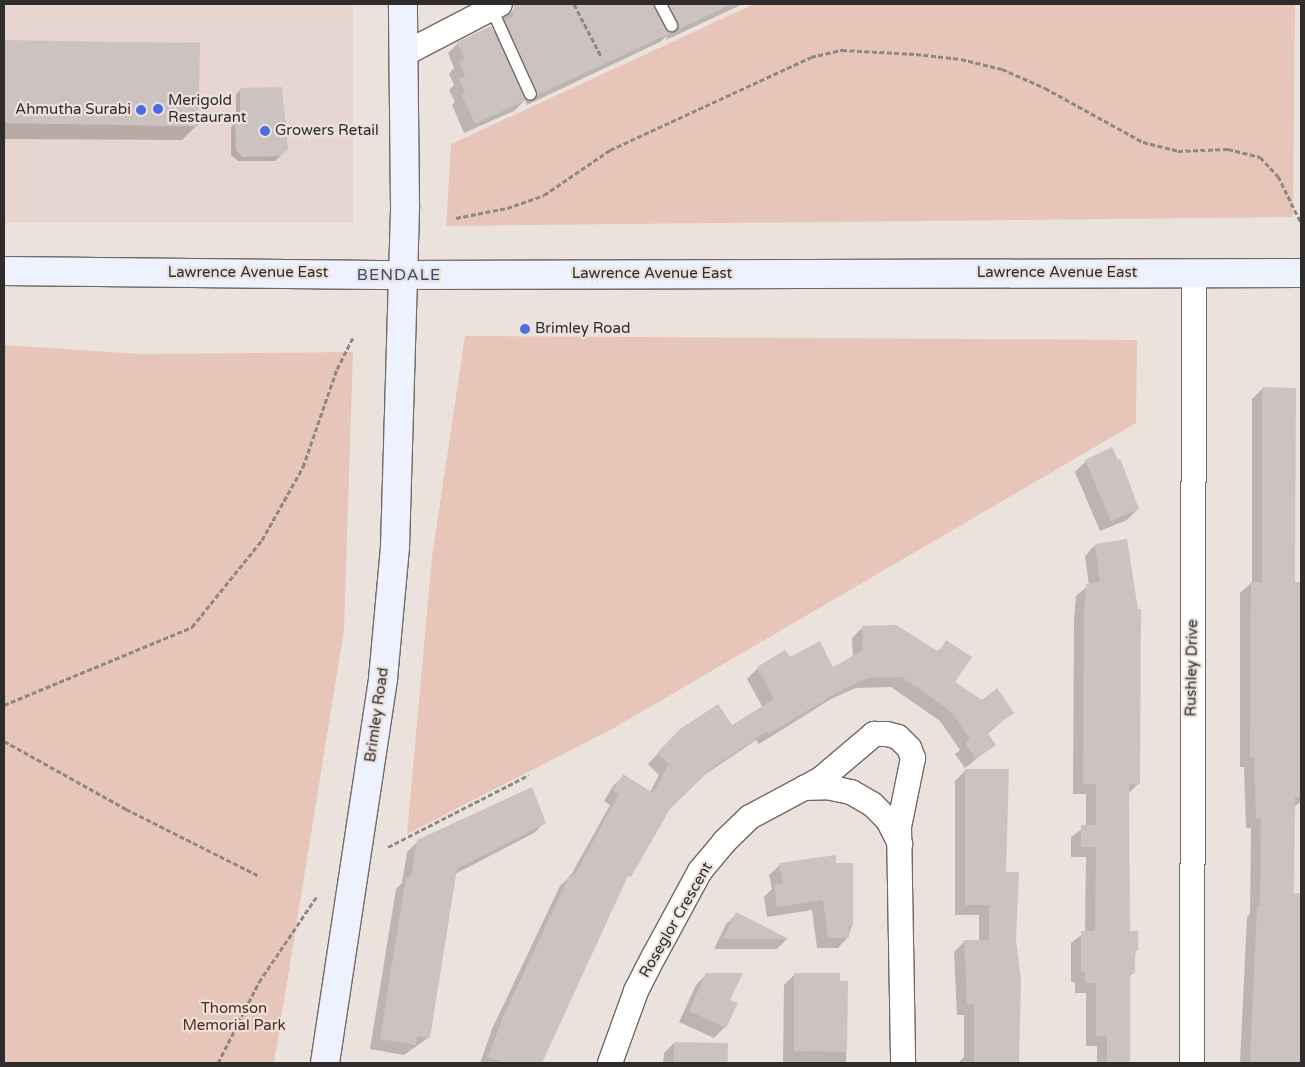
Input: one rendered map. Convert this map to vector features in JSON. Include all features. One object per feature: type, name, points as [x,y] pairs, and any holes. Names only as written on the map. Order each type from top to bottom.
[{"type":"main road","name":"Brimley Road","points":[[325,1063],[383,678],[394,547],[404,275],[403,4]]},
{"type":"main road","name":"Lawrence Avenue East","points":[[4,271],[404,275],[1301,273]]},
{"type":"street","points":[[404,54],[496,6]]},
{"type":"street","name":"Rushley Drive","points":[[1192,1063],[1194,273]]},
{"type":"street","name":"Roseglor Crescent","points":[[610,1063],[636,991],[700,871],[750,817],[804,788],[840,764],[874,734],[898,738],[909,748],[913,758],[900,828],[903,1063]]},
{"type":"street","name":"Roseglor Crescent","points":[[804,788],[827,787],[851,792],[872,804],[888,820],[900,845]]},
{"type":"lane","points":[[660,4],[671,25]]},
{"type":"lane","points":[[496,6],[530,94]]},
{"type":"path","points":[[574,4],[600,56]]},
{"type":"path","points":[[456,218],[507,208],[544,195],[618,146],[811,57],[842,50],[934,56],[1002,70],[1045,88],[1142,142],[1178,150],[1228,149],[1260,157],[1278,176],[1301,223]]},
{"type":"path","points":[[4,705],[192,627],[262,540],[303,467],[338,369],[353,337]]},
{"type":"path","points":[[4,741],[126,809],[257,875]]},
{"type":"path","points":[[388,847],[529,775]]},
{"type":"path","points":[[218,1063],[260,982],[317,896]]},
{"type":"shaded area","points":[[4,4],[353,4],[353,223],[4,223]]},
{"type":"green space","points":[[754,4],[1295,4],[1293,217],[446,226],[451,144]]},
{"type":"green space","points":[[465,336],[1137,340],[1136,423],[614,728],[407,834],[432,557]]},
{"type":"green space","name":"Thomson Memorial Park","points":[[4,345],[140,354],[353,352],[344,630],[274,1063],[4,1063]]},
{"type":"building","points":[[514,4],[653,4],[665,29],[673,32],[537,95],[505,20],[513,16]]},
{"type":"building","points":[[668,4],[732,4],[675,31],[678,22]]},
{"type":"building","points":[[491,26],[526,100],[475,124],[461,94],[465,92],[459,79],[465,76],[459,62],[465,59],[457,42]]},
{"type":"building","points":[[4,40],[200,43],[199,126],[4,123]]},
{"type":"building","points":[[282,87],[288,149],[281,156],[243,157],[236,150],[235,121],[240,116],[240,88]]},
{"type":"building","points":[[1262,387],[1296,388],[1295,582],[1301,582],[1301,797],[1295,797],[1294,893],[1301,893],[1301,1063],[1250,1063],[1257,906],[1260,906],[1261,818],[1256,818],[1254,757],[1250,757],[1251,582],[1262,582]]},
{"type":"building","points":[[1112,447],[1118,460],[1120,458],[1139,509],[1111,521],[1085,460]]},
{"type":"building","points":[[1127,539],[1138,609],[1141,609],[1140,784],[1129,784],[1130,931],[1138,931],[1138,951],[1135,951],[1135,973],[1130,973],[1130,1063],[1107,1063],[1107,1036],[1096,1036],[1096,983],[1085,983],[1085,972],[1081,972],[1081,931],[1095,931],[1096,847],[1081,847],[1081,825],[1096,825],[1096,784],[1083,784],[1084,608],[1086,584],[1100,582],[1095,544]]},
{"type":"building","points":[[896,625],[939,652],[946,640],[972,657],[955,682],[982,700],[997,688],[1014,713],[987,732],[996,745],[976,759],[965,743],[970,739],[950,711],[902,677],[868,678],[843,689],[769,734],[767,731],[712,768],[670,809],[631,877],[628,876],[542,1063],[505,1063],[488,1057],[503,1017],[570,874],[574,876],[619,794],[613,790],[623,774],[653,793],[669,764],[657,753],[680,729],[718,704],[732,725],[774,699],[757,667],[785,650],[790,657],[820,641],[833,667],[863,650],[862,626]]},
{"type":"building","points":[[965,769],[1009,769],[1006,872],[1019,872],[1016,940],[1021,980],[1019,1063],[974,1063],[974,1005],[967,1004],[964,940],[989,940],[989,905],[965,905]]},
{"type":"building","points":[[532,787],[546,823],[457,869],[430,1038],[417,1036],[416,1045],[380,1039],[406,877],[411,877],[417,840]]},
{"type":"building","points":[[836,855],[836,863],[853,863],[853,926],[849,926],[849,938],[828,938],[823,900],[777,907],[774,885],[783,884],[779,863]]},
{"type":"building","points":[[736,912],[789,939],[723,939]]},
{"type":"building","points":[[706,973],[743,973],[730,1000],[738,1003],[726,1028],[689,1011]]},
{"type":"building","points":[[794,973],[840,973],[840,981],[848,981],[847,1052],[794,1051]]},
{"type":"building","points":[[674,1042],[728,1043],[728,1063],[674,1063]]},
{"type":"place","name":"Merigold Restaurant","points":[[158,109]]},
{"type":"place","name":"Ahmutha Surabi","points":[[141,110]]},
{"type":"place","name":"Growers Retail","points":[[265,131]]},
{"type":"place","name":"Brimley Road","points":[[525,329]]},
{"type":"district","name":"BENDALE","points":[[399,275]]}]
